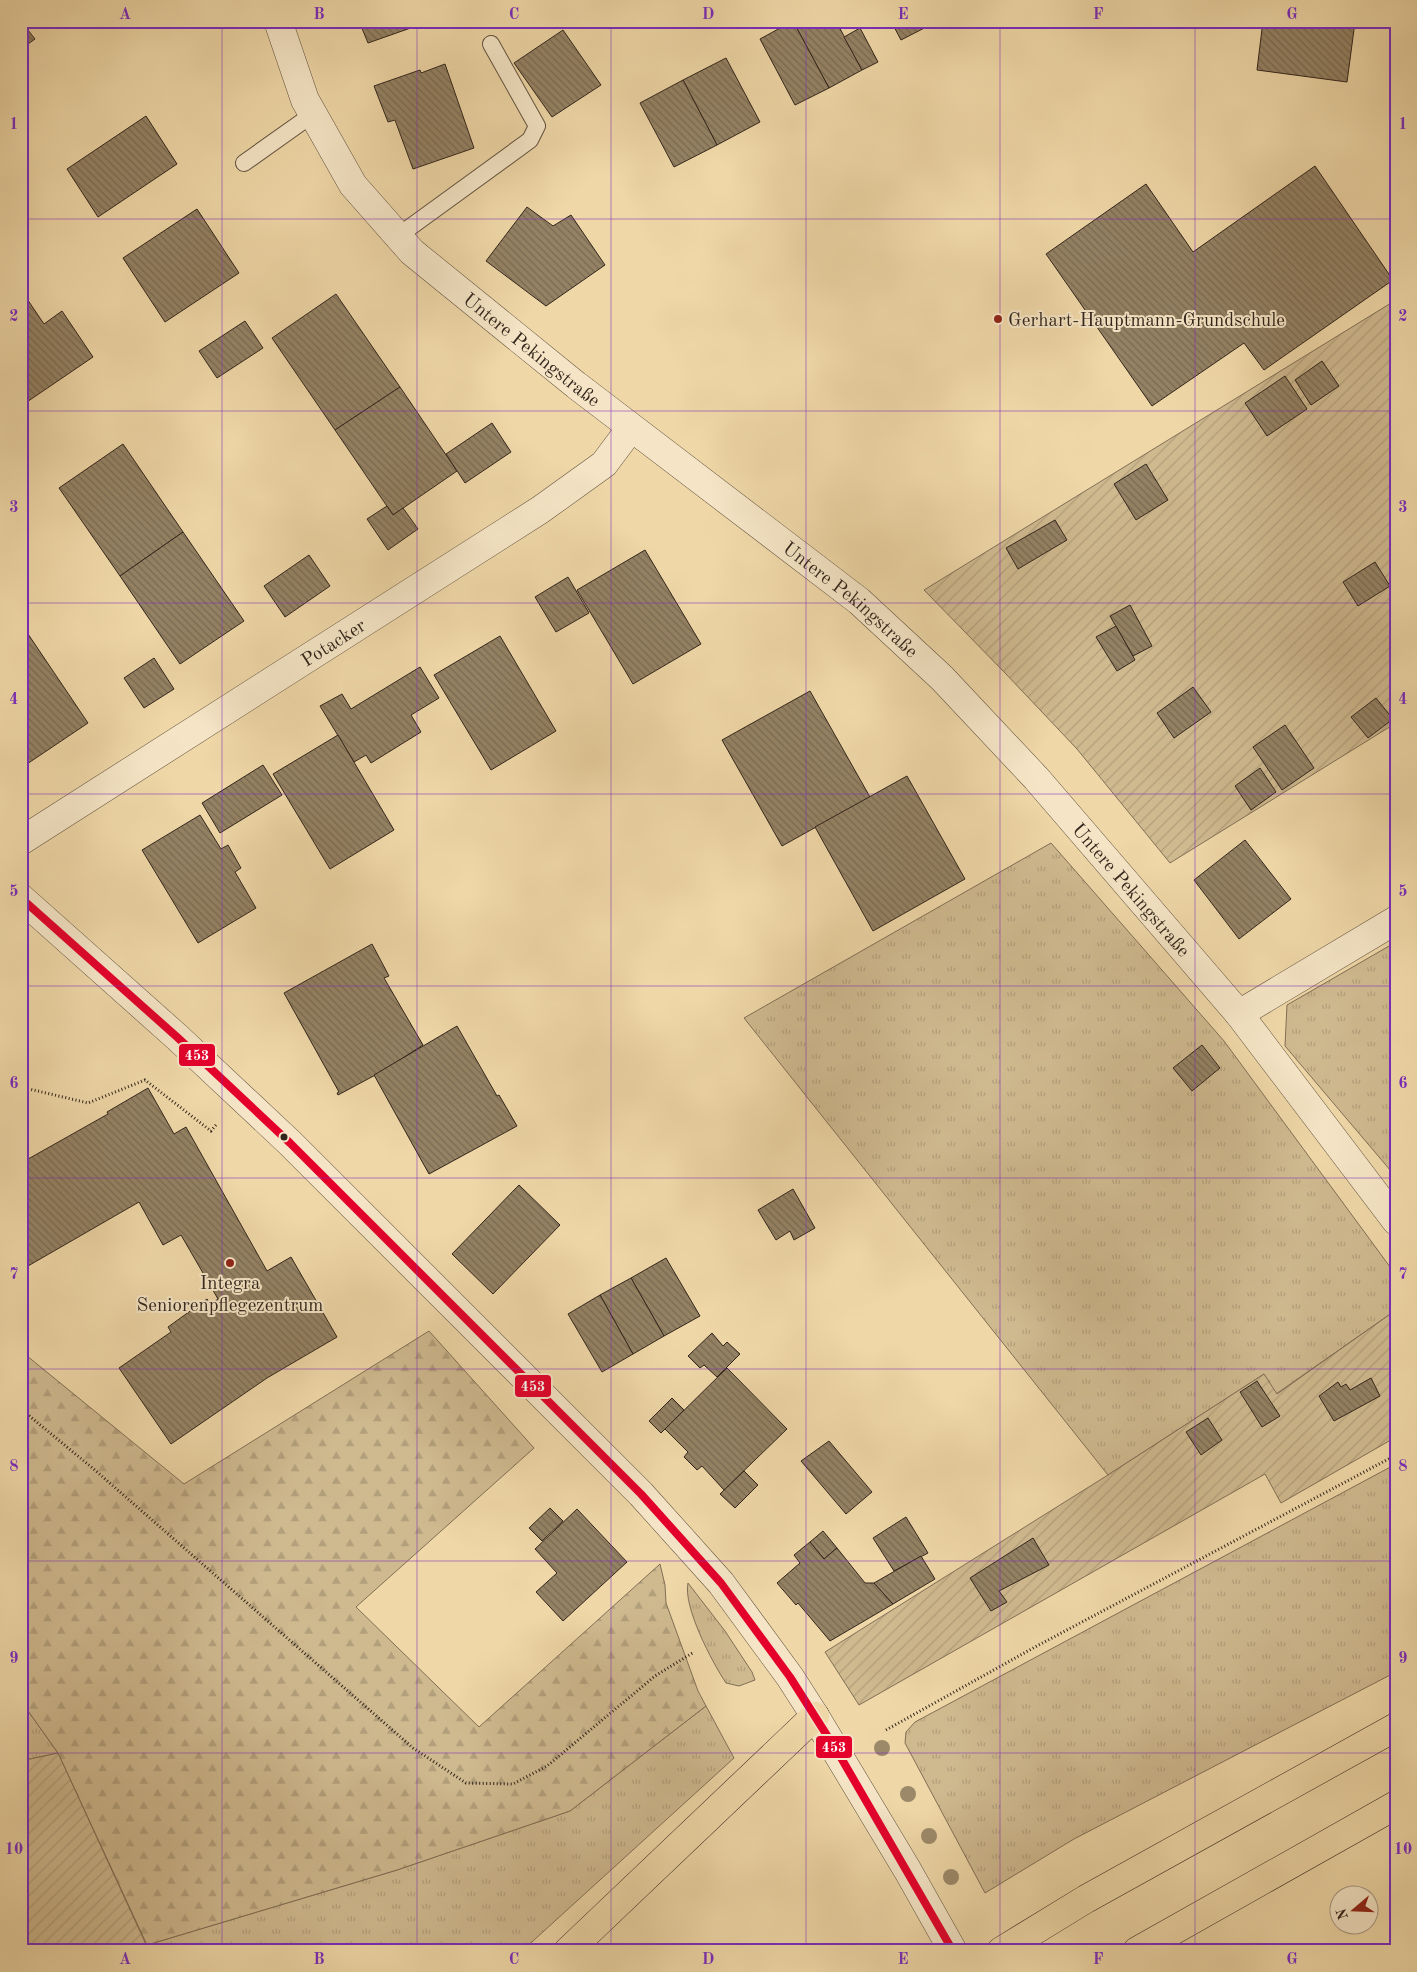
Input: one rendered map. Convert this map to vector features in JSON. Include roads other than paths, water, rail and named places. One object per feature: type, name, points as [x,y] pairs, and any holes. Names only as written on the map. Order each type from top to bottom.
[{"type":"highway","points":[[568,1951],[815,1716]]},
{"type":"highway","points":[[1001,1951],[1086,1899],[1396,1727]]},
{"type":"highway","points":[[1137,1951],[1396,1805]]},
{"type":"street","name":"Untere Pekingstraße","points":[[278,21],[305,100],[353,185],[412,252],[471,302],[631,428],[859,601],[942,678],[1036,778],[1239,1014],[1396,1221]]},
{"type":"street","name":"Potacker","points":[[21,841],[540,510],[604,464],[631,428]]},
{"type":"street","points":[[21,898],[177,1037],[290,1143],[641,1494],[722,1583],[790,1677],[815,1716],[884,1830],[953,1951]]},
{"type":"street","points":[[1239,1014],[1396,920]]},
{"type":"lane","points":[[398,236],[530,140],[537,126],[491,44]]},
{"type":"lane","points":[[244,163],[313,114]]},
{"type":"place","name":"Gerhart-Hauptmann-Grundschule","points":[[998,319]]},
{"type":"place","name":"Integra Seniorenpflegezentrum","points":[[230,1263]]}]
